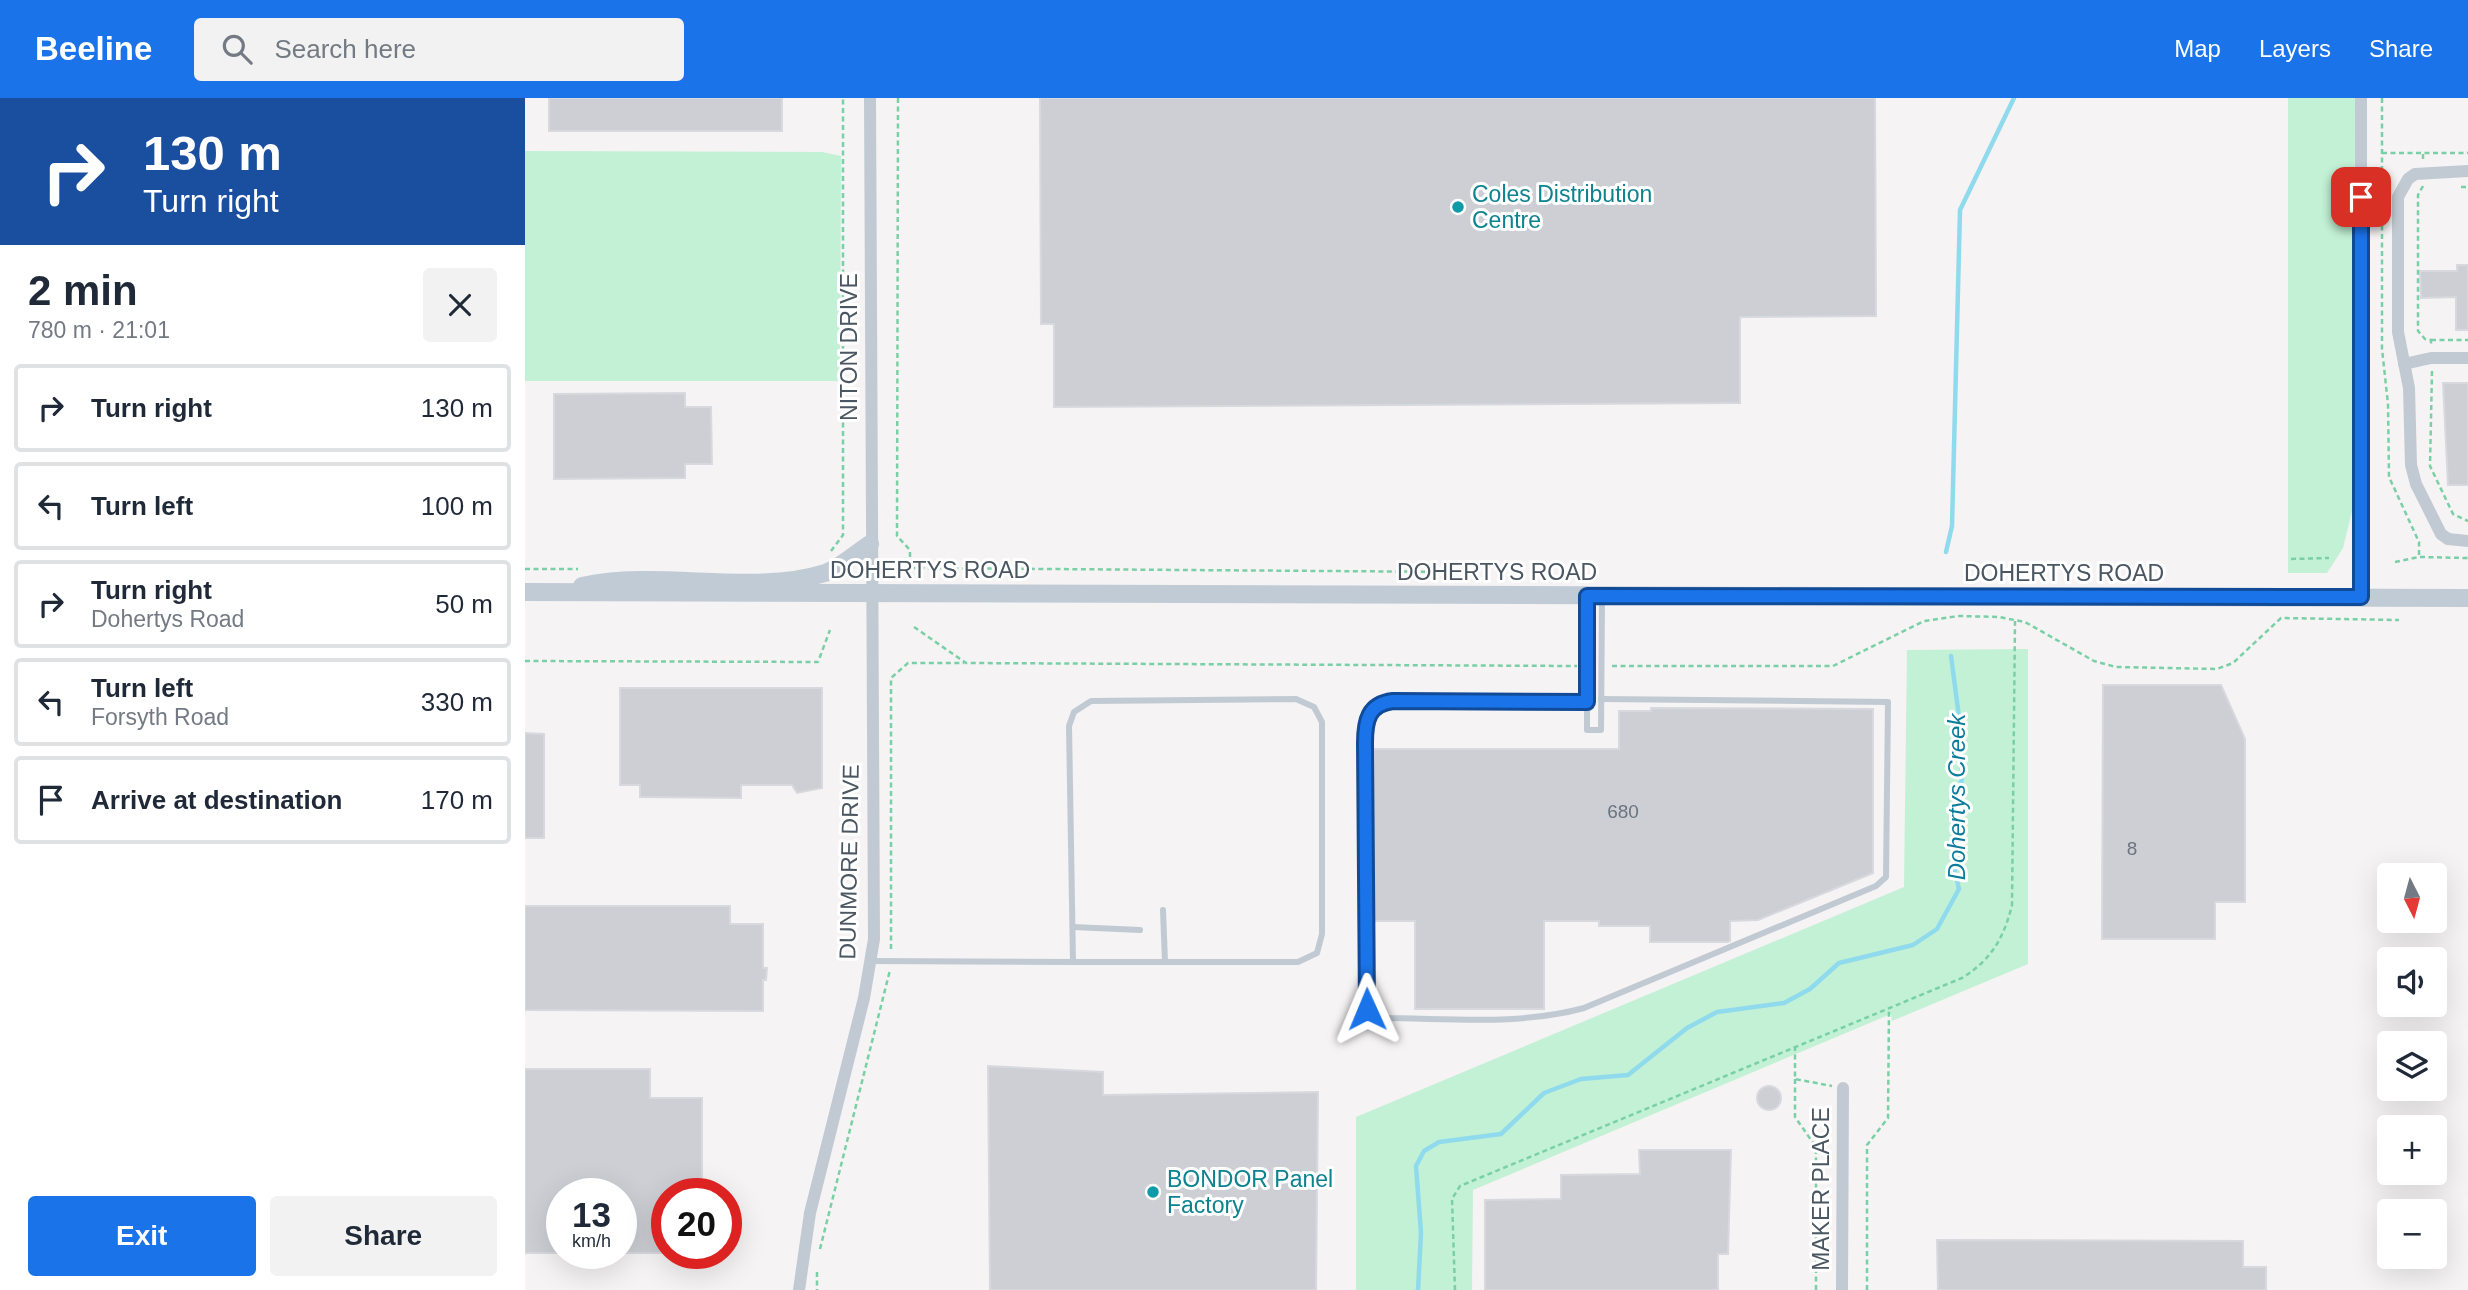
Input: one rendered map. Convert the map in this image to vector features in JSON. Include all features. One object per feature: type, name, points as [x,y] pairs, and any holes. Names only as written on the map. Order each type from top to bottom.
[{"type":"main road","points":[[551,592],[611,579],[787,581],[827,572],[870,544]]},
{"type":"main road","name":"DOHERTYS ROAD","points":[[525,592],[2468,598]]},
{"type":"street","name":"NITON DRIVE","points":[[870,98],[870,595]]},
{"type":"street","points":[[2361,98],[2361,597]]},
{"type":"street","points":[[2468,171],[2415,174],[2408,179],[2398,197],[2397,332],[2409,388],[2410,465],[2416,484],[2441,534],[2448,539],[2468,541]]},
{"type":"street","points":[[2404,365],[2431,358],[2468,358]]},
{"type":"street","name":"DUNMORE DRIVE","points":[[799,1290],[810,1213],[864,998],[874,939],[870,595]]},
{"type":"street","name":"MAKER PLACE","points":[[1842,1290],[1843,1088]]},
{"type":"lane","points":[[1595,597],[1602,666],[1601,730],[1587,730],[1587,666],[1595,597]]},
{"type":"lane","points":[[870,961],[1073,962],[1299,962],[1317,953],[1322,934],[1322,722],[1314,707],[1296,699],[1107,700],[1091,701],[1074,712],[1068,752],[1073,962]]},
{"type":"lane","points":[[1587,702],[1393,701],[1379,705],[1370,712],[1365,726],[1367,1006],[1372,1014],[1381,1018],[1515,1019],[1571,1012],[1876,886],[1886,877],[1888,702],[1601,699]]},
{"type":"lane","points":[[1163,910],[1165,962]]},
{"type":"lane","points":[[1073,927],[1140,930]]},
{"type":"path","points":[[829,553],[843,535],[843,98]]},
{"type":"path","points":[[898,98],[897,536],[910,550],[910,568],[1463,572]]},
{"type":"path","points":[[2382,153],[2468,153]]},
{"type":"path","points":[[2431,340],[2468,340]]},
{"type":"path","points":[[2395,562],[2420,556],[2468,558]]},
{"type":"path","points":[[2291,559],[2329,558]]},
{"type":"path","points":[[1602,666],[1833,666],[1924,621],[1943,616],[2015,620],[2052,635],[2094,661],[2116,667],[2217,669],[2233,663],[2281,618],[2399,620]]},
{"type":"path","points":[[1455,1290],[1452,1199],[1460,1186],[1962,978],[1980,967],[2006,929],[2012,905],[2015,620]]},
{"type":"path","points":[[914,627],[966,663],[1587,666]]},
{"type":"path","points":[[525,661],[818,662],[831,629]]},
{"type":"path","points":[[1867,1290],[1867,1145],[1888,1118],[1889,1008]]},
{"type":"path","points":[[1795,1046],[1795,1118],[1816,1147],[1816,1290]]},
{"type":"path","points":[[1795,1079],[1843,1088]]},
{"type":"green space","points":[[2288,98],[2355,98],[2354,503],[2343,548],[2327,573],[2288,573]]},
{"type":"green space","points":[[525,151],[822,152],[841,156],[840,381],[525,381]]},
{"type":"green space","points":[[2028,649],[2028,964],[1892,1021],[1891,1014],[1473,1190],[1472,1290],[1356,1290],[1356,1117],[1904,887],[1907,650]]},
{"type":"building","points":[[549,98],[782,98],[782,131],[549,131]]},
{"type":"building","name":"Coles Distribution Centre","points":[[1040,98],[1875,98],[1876,316],[1740,317],[1740,403],[1054,407],[1054,324],[1041,324]]},
{"type":"building","points":[[2457,265],[2468,265],[2468,330],[2456,330],[2456,297],[2421,298],[2420,271],[2457,271]]},
{"type":"building","points":[[2443,383],[2468,383],[2468,485],[2448,485]]},
{"type":"building","points":[[685,393],[685,407],[711,407],[712,464],[685,464],[685,478],[554,479],[554,394]]},
{"type":"building","points":[[2103,685],[2221,685],[2245,739],[2245,902],[2215,902],[2215,939],[2102,939]]},
{"type":"building","points":[[620,688],[822,688],[822,788],[797,793],[792,785],[741,785],[741,798],[640,797],[640,785],[620,785]]},
{"type":"building","points":[[1651,708],[1873,709],[1873,873],[1758,920],[1730,921],[1730,941],[1727,942],[1650,942],[1650,926],[1599,926],[1599,921],[1544,921],[1544,1009],[1415,1009],[1415,921],[1374,921],[1374,749],[1619,749],[1619,711],[1651,711]]},
{"type":"building","points":[[525,733],[544,734],[544,838],[525,838]]},
{"type":"building","points":[[525,906],[730,906],[730,924],[763,924],[763,968],[767,968],[766,980],[763,980],[763,1011],[525,1010]]},
{"type":"building","name":"BONDOR Panel Factory","points":[[988,1066],[1103,1072],[1103,1095],[1318,1092],[1316,1290],[990,1290]]},
{"type":"building","points":[[525,1069],[650,1069],[650,1098],[702,1098],[702,1178],[651,1178],[651,1253],[637,1253],[637,1178],[546,1178],[546,1253],[525,1253]]},
{"type":"building","points":[[1769,1086],[1780,1093],[1781,1098],[1774,1109],[1769,1110],[1758,1103],[1757,1098],[1764,1087]]},
{"type":"building","points":[[1639,1150],[1731,1150],[1728,1254],[1718,1254],[1718,1290],[1485,1290],[1485,1200],[1561,1199],[1561,1175],[1640,1174]]},
{"type":"building","points":[[1937,1240],[2243,1241],[2243,1267],[2266,1267],[2266,1290],[1938,1290]]},
{"type":"waterway","name":"Dohertys Creek","points":[[1946,552],[1952,526],[1960,210],[2014,98]]},
{"type":"waterway","name":"Dohertys Creek","points":[[1418,1290],[1421,1233],[1416,1166],[1424,1151],[1439,1142],[1501,1134],[1544,1093],[1581,1079],[1628,1075],[1687,1028],[1717,1012],[1784,1003],[1810,989],[1839,963],[1913,945],[1937,929],[1959,889],[1953,862],[1953,823],[1962,778],[1961,732],[1951,656]]},
{"type":"place","name":"Coles Distribution Centre","points":[[1458,207]]},
{"type":"place","name":"BONDOR Panel Factory","points":[[1153,1192]]},
{"type":"route","points":[[1367,1009],[1365,726],[1370,712],[1379,705],[1393,701],[1587,702],[1587,596],[2361,597],[2361,197]]}]
